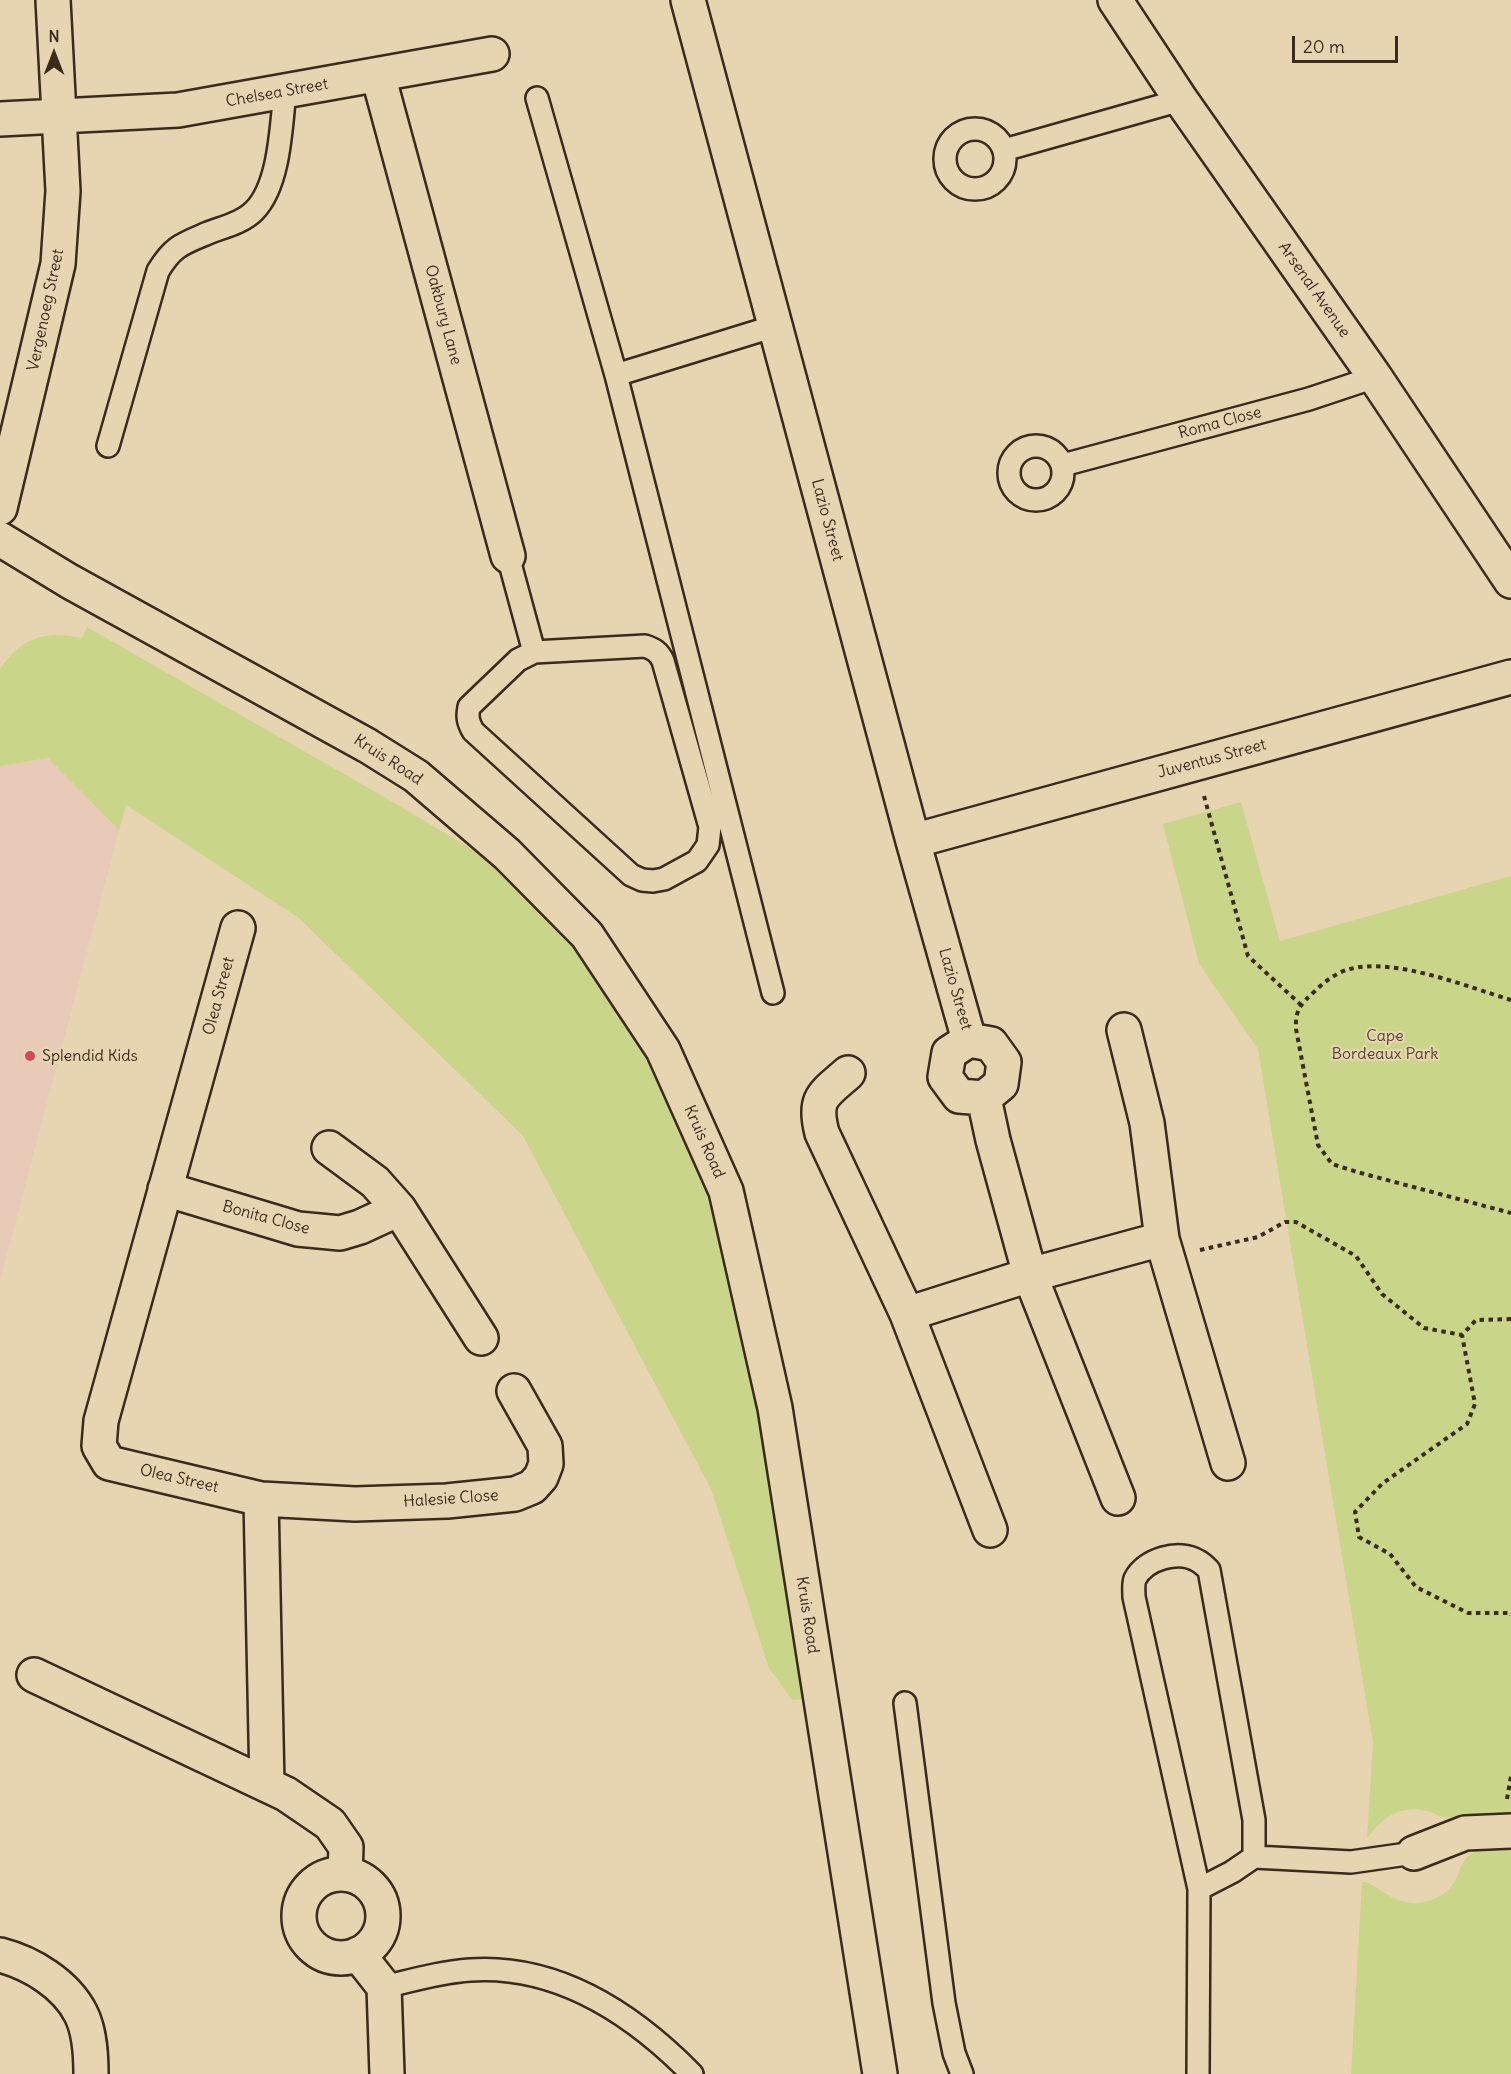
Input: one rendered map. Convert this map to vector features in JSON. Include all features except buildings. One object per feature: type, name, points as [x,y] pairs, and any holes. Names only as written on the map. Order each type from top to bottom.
[{"type":"street","name":"Vergenoeg Street","points":[[0,508],[58,264],[63,191],[53,0]]},
{"type":"street","name":"Lazio Street","points":[[688,0],[913,841],[969,1040]]},
{"type":"street","name":"Arsenal Avenue","points":[[1115,0],[1181,100],[1375,377],[1511,581]]},
{"type":"street","name":"Chelsea Street","points":[[0,119],[178,110],[492,54]]},
{"type":"street","name":"Oakbury Lane","points":[[378,75],[508,556]]},
{"type":"street","name":"Kruis Road","points":[[0,539],[69,581],[358,740],[416,776],[507,854],[587,935],[663,1050],[726,1191],[775,1408],[879,2074]]},
{"type":"street","name":"Juventus Street","points":[[913,841],[1511,677]]},
{"type":"street","name":"Olea Street","points":[[238,928],[101,1421],[99,1446],[109,1463],[261,1498]]},
{"type":"street","points":[[1124,1030],[1148,1123],[1162,1239],[1228,1463]]},
{"type":"street","points":[[969,1040],[991,1044],[1004,1062],[1001,1084],[984,1098],[959,1096],[945,1077],[949,1053],[969,1040]]},
{"type":"street","points":[[848,1073],[822,1096],[819,1108],[821,1127],[907,1314],[990,1530]]},
{"type":"street","points":[[984,1098],[993,1140],[1030,1275],[1118,1498]]},
{"type":"street","points":[[329,1148],[375,1182],[399,1209],[481,1338]]},
{"type":"street","name":"Bonita Close","points":[[165,1189],[298,1229],[340,1233],[360,1227],[399,1209]]},
{"type":"street","points":[[907,1314],[1030,1275],[1162,1239]]},
{"type":"street","name":"Halesie Close","points":[[261,1498],[355,1504],[447,1501],[515,1494],[532,1487],[541,1477],[546,1464],[545,1446],[514,1391]]},
{"type":"street","points":[[261,1498],[267,1785]]},
{"type":"street","points":[[34,1675],[267,1785],[306,1807],[330,1824],[346,1847],[345,1873]]},
{"type":"street","points":[[1414,1853],[1509,1818]]},
{"type":"street","points":[[345,1873],[359,1877],[372,1886],[380,1898],[383,1912],[382,1927],[376,1941],[365,1951],[351,1957],[336,1958],[322,1954],[310,1946],[301,1934],[298,1919],[299,1904],[306,1891],[317,1881],[330,1874],[345,1873]]},
{"type":"street","points":[[358,1954],[384,1987],[387,2074]]},
{"type":"street","points":[[0,1955],[12,1958],[35,1970],[58,1985],[70,1998],[81,2014],[88,2037],[91,2074]]},
{"type":"lane","points":[[108,446],[158,271],[168,254],[180,245],[243,219],[260,204],[276,168],[285,91]]},
{"type":"lane","points":[[537,98],[616,375],[773,993]]},
{"type":"lane","points":[[1004,150],[1181,100]]},
{"type":"lane","points":[[616,375],[775,326]]},
{"type":"lane","name":"Roma Close","points":[[1063,465],[1309,399],[1375,377]]},
{"type":"lane","points":[[508,556],[534,652]]},
{"type":"lane","points":[[645,646],[653,648],[659,654],[710,827],[708,845],[697,861],[664,879],[653,882],[631,875],[473,731],[468,723],[469,707],[518,660],[534,652],[645,646]]},
{"type":"lane","points":[[1198,2074],[1199,1889],[1134,1598],[1134,1581],[1142,1569],[1153,1561],[1170,1557],[1189,1557],[1200,1561],[1209,1570],[1254,1820],[1254,1857]]},
{"type":"lane","points":[[905,1703],[944,2003],[954,2053],[962,2074]]},
{"type":"lane","points":[[1199,1889],[1232,1872],[1254,1857],[1351,1862],[1414,1853]]},
{"type":"lane","points":[[384,1987],[435,1974],[472,1970],[519,1972],[565,1984],[603,2002],[643,2028],[692,2074]]},
{"type":"path","points":[[1195,764],[1248,956],[1301,1005]]},
{"type":"path","points":[[1511,1000],[1416,972],[1374,966],[1349,969],[1324,982],[1301,1005],[1295,1016],[1318,1145],[1332,1164],[1511,1213]]},
{"type":"path","points":[[1206,1248],[1258,1237],[1286,1222],[1296,1222],[1356,1256],[1382,1294],[1424,1328],[1462,1335]]},
{"type":"path","points":[[1462,1335],[1476,1320],[1511,1319]]},
{"type":"path","points":[[1462,1335],[1474,1404],[1467,1424],[1383,1483],[1355,1512],[1356,1521],[1359,1537],[1390,1554],[1416,1587],[1468,1613],[1510,1613],[1511,1615]]},
{"type":"path","points":[[1509,1818],[1507,1788],[1511,1776]]},
{"type":"shaded area","name":"Splendid Kids","points":[[48,758],[119,830],[0,1281],[0,766]]},
{"type":"green space","points":[[87,627],[372,790],[484,857],[544,913],[606,993],[651,1068],[679,1123],[703,1181],[722,1241],[750,1366],[802,1699],[792,1700],[769,1668],[711,1489],[523,1136],[299,918],[126,805],[119,830],[48,758],[0,766],[0,669],[8,658],[25,643],[45,636],[82,638]]},
{"type":"green space","name":"Cape Bordeaux Park","points":[[1241,802],[1280,941],[1511,876],[1511,1814],[1445,1817],[1418,1809],[1409,1809],[1392,1814],[1385,1819],[1367,1839],[1373,1743],[1258,1049],[1199,964],[1163,824]]},
{"type":"green space","points":[[1487,1848],[1511,1848],[1511,2074],[1351,2074],[1362,1882],[1399,1900],[1415,1903],[1432,1900],[1452,1886],[1470,1854]]},
{"type":"place","name":"Splendid Kids","points":[[30,1056]]}]
